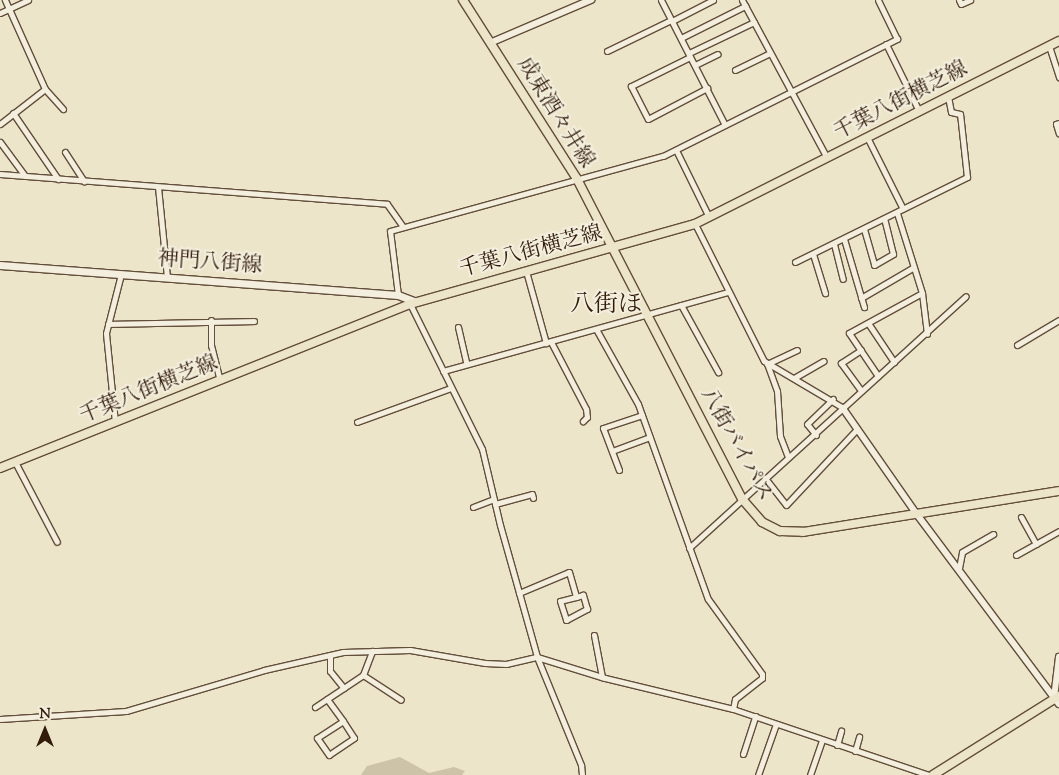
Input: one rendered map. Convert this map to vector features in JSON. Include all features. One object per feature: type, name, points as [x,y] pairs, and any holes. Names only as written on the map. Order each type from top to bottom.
[{"type":"main road","name":"成東酒々井線","points":[[463,0],[577,179],[611,248]]},
{"type":"main road","name":"千葉八街横芝線","points":[[0,468],[413,303],[695,224],[1059,41]]},
{"type":"main road","name":"八街バイパス","points":[[611,248],[743,500],[762,522],[790,533],[1059,491]]},
{"type":"main road","name":"神門八街線","points":[[0,264],[398,295],[413,303]]},
{"type":"main road","points":[[933,775],[1057,699]]},
{"type":"street","points":[[4,0],[45,89],[63,109]]},
{"type":"street","points":[[0,13],[28,0]]},
{"type":"street","points":[[490,42],[591,0]]},
{"type":"street","points":[[661,0],[726,125]]},
{"type":"street","points":[[607,51],[713,0]]},
{"type":"street","points":[[742,0],[827,158]]},
{"type":"street","points":[[398,295],[390,231],[647,161],[676,150],[897,39],[878,0]]},
{"type":"street","points":[[959,0],[961,4],[970,0]]},
{"type":"street","points":[[681,38],[745,6]]},
{"type":"street","points":[[707,88],[648,119],[630,86],[754,22]]},
{"type":"street","points":[[886,44],[920,111]]},
{"type":"street","points":[[1049,46],[1059,77]]},
{"type":"street","points":[[736,70],[770,53]]},
{"type":"street","points":[[694,64],[718,54]]},
{"type":"street","points":[[0,124],[45,89]]},
{"type":"street","points":[[795,262],[967,177],[960,114],[952,112],[948,97]]},
{"type":"street","points":[[13,113],[58,179]]},
{"type":"street","points":[[1059,123],[1056,124],[1059,134]]},
{"type":"street","points":[[867,138],[903,209]]},
{"type":"street","points":[[0,142],[25,176]]},
{"type":"street","points":[[676,150],[710,217]]},
{"type":"street","points":[[65,152],[84,181]]},
{"type":"street","points":[[0,174],[387,204],[403,227]]},
{"type":"street","points":[[158,187],[167,277]]},
{"type":"street","points":[[897,212],[922,293],[927,334]]},
{"type":"street","points":[[864,229],[874,265],[893,254],[884,219]]},
{"type":"street","points":[[695,224],[728,292],[767,364],[777,391],[780,436],[788,456]]},
{"type":"street","points":[[844,239],[864,308]]},
{"type":"street","points":[[834,244],[843,279]]},
{"type":"street","points":[[813,254],[825,293]]},
{"type":"street","points":[[861,298],[914,267]]},
{"type":"street","points":[[526,271],[548,342],[586,409],[587,417],[583,421]]},
{"type":"street","points":[[115,422],[106,333],[121,274]]},
{"type":"street","points":[[443,371],[466,363],[728,292]]},
{"type":"street","points":[[878,376],[849,333],[922,293]]},
{"type":"street","points":[[689,548],[743,500],[788,456],[816,435],[861,391],[927,334],[966,296]]},
{"type":"street","points":[[413,303],[451,388],[482,449],[537,657],[581,765],[582,775]]},
{"type":"street","points":[[681,305],[718,372]]},
{"type":"street","points":[[108,324],[211,320],[254,321]]},
{"type":"street","points":[[211,320],[211,345],[220,380]]},
{"type":"street","points":[[1017,345],[1059,320]]},
{"type":"street","points":[[868,323],[894,362]]},
{"type":"street","points":[[458,327],[466,363]]},
{"type":"street","points":[[596,329],[642,415],[708,599],[762,674],[762,678],[735,700],[733,709]]},
{"type":"street","points":[[767,364],[797,350]]},
{"type":"street","points":[[861,350],[841,363],[861,391]]},
{"type":"street","points":[[794,378],[823,361]]},
{"type":"street","points":[[767,364],[833,399],[843,408],[917,514],[1057,699]]},
{"type":"street","points":[[357,422],[451,388]]},
{"type":"street","points":[[816,435],[807,424],[833,399]]},
{"type":"street","points":[[619,470],[604,428],[642,415]]},
{"type":"street","points":[[765,478],[786,505],[857,428]]},
{"type":"street","points":[[612,451],[650,436]]},
{"type":"street","points":[[15,462],[57,542]]},
{"type":"street","points":[[473,507],[532,494],[533,498]]},
{"type":"street","points":[[1021,517],[1036,544]]},
{"type":"street","points":[[1016,555],[1059,532]]},
{"type":"street","points":[[959,568],[962,552],[992,534]]},
{"type":"street","points":[[519,593],[569,572],[576,597]]},
{"type":"street","points":[[583,595],[588,609],[566,620],[560,601],[576,597],[583,595]]},
{"type":"street","points":[[594,635],[602,677]]},
{"type":"street","points":[[0,719],[126,711],[330,655],[410,650],[484,663],[506,664],[537,657],[602,677],[733,709],[822,741],[929,775]]},
{"type":"street","points":[[315,706],[363,675],[372,651]]},
{"type":"street","points":[[330,655],[330,671],[344,688]]},
{"type":"street","points":[[1057,699],[1059,657]]},
{"type":"street","points":[[363,675],[401,700]]},
{"type":"street","points":[[327,699],[343,721],[354,738],[329,755],[317,738],[343,721]]},
{"type":"street","points":[[743,754],[755,716]]},
{"type":"street","points":[[758,775],[776,724]]},
{"type":"street","points":[[837,745],[841,731]]},
{"type":"street","points":[[855,750],[859,736]]},
{"type":"street","points":[[810,775],[822,741]]},
{"type":"shaded area","points":[[400,757],[429,773],[454,767],[465,771],[462,775],[361,775],[367,766]]},
{"type":"district","name":"八街ほ","points":[[606,306]]}]
